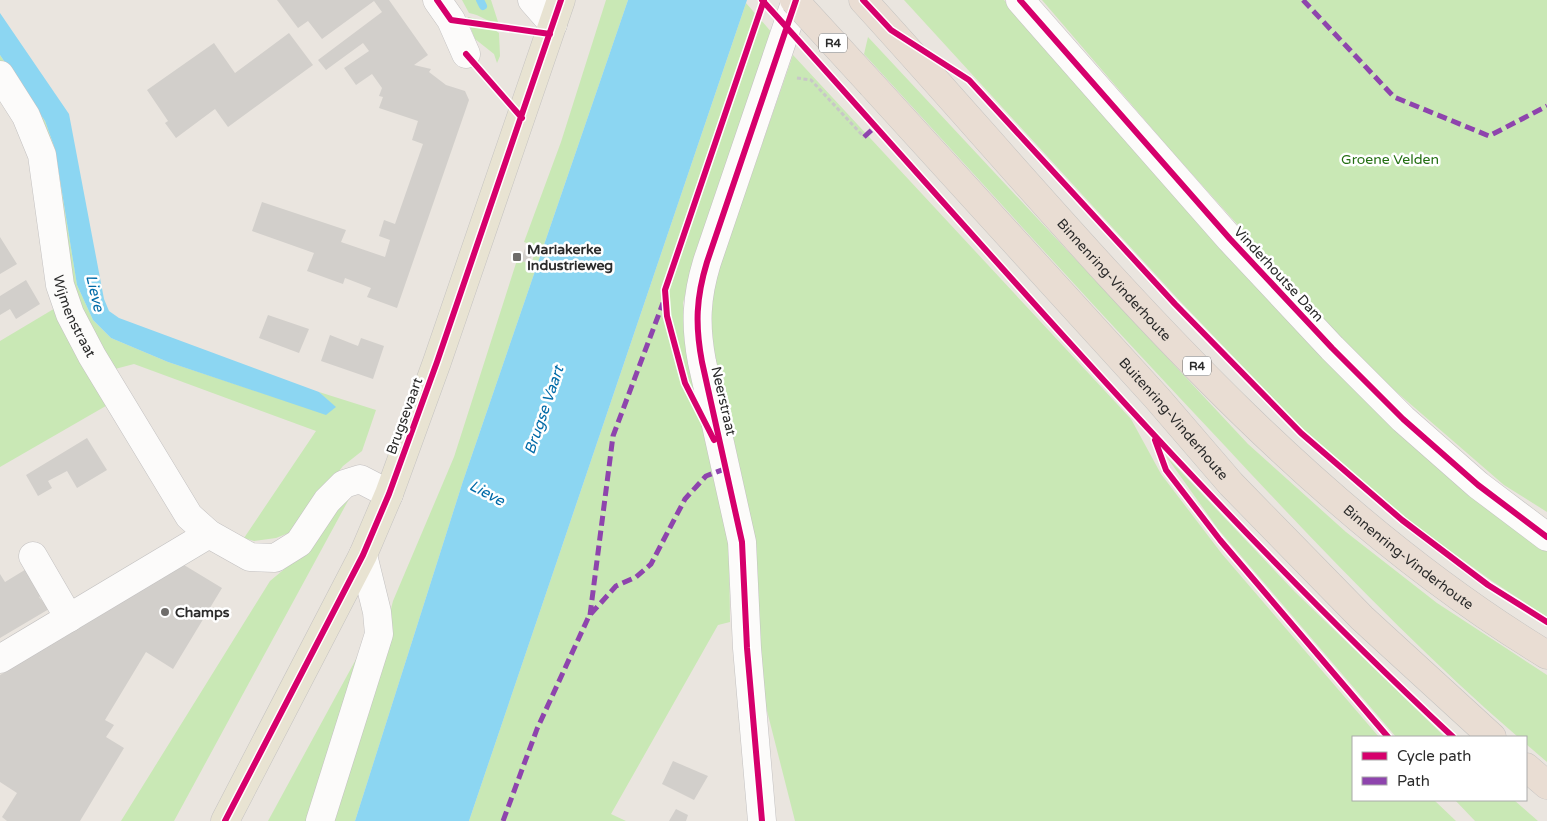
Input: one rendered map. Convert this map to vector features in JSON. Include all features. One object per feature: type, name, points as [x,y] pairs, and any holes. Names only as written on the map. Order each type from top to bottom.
[{"type":"highway","name":"Buitenring-Vinderhoute","points":[[795,0],[1157,398],[1231,484],[1362,618],[1491,736]]},
{"type":"highway","name":"Binnenring-Vinderhoute","points":[[863,0],[1160,329],[1320,486],[1413,564],[1510,633],[1547,655]]},
{"type":"highway","points":[[1527,768],[1547,785]]},
{"type":"main road","name":"Brugsevaart","points":[[224,821],[364,555],[389,494],[437,362],[557,12]]},
{"type":"street","points":[[437,0],[452,20],[466,54]]},
{"type":"street","points":[[532,0],[557,12]]},
{"type":"street","name":"Neerstraat","points":[[762,821],[747,648],[742,542],[700,354],[697,337],[696,304],[707,262],[795,0]]},
{"type":"street","name":"Vinderhoutse Dam","points":[[1020,0],[1230,239],[1332,348],[1403,419],[1464,473],[1547,537]]},
{"type":"street","name":"Wijmenstraat","points":[[0,75],[26,116],[42,154],[60,285],[70,314],[92,356],[189,516],[208,534],[250,557],[275,558],[299,543],[327,501],[344,484],[360,479],[389,494]]},
{"type":"street","points":[[0,659],[208,534]]},
{"type":"street","points":[[320,821],[379,634],[377,612],[364,555]]},
{"type":"street","points":[[33,556],[70,618]]},
{"type":"path","points":[[811,80],[864,137]]},
{"type":"green space","points":[[462,0],[491,0],[499,25],[469,13]]},
{"type":"green space","points":[[606,0],[628,0],[463,481],[355,821],[328,821],[377,664],[393,601],[454,457],[517,260],[532,263],[536,246],[524,242],[561,142]]},
{"type":"green space","points":[[904,0],[1004,0],[1134,148],[1547,548],[1547,617],[1492,581],[1406,519],[1304,430],[1178,299]]},
{"type":"green space","name":"Groene Velden","points":[[1042,0],[1547,0],[1547,512],[1504,485],[1356,357],[1168,147]]},
{"type":"green space","points":[[746,3],[773,34],[691,273],[683,303],[686,344],[702,405],[698,414],[704,430],[729,548],[730,622],[718,625],[611,814],[626,821],[469,821]]},
{"type":"green space","points":[[468,17],[481,20],[499,33],[500,56],[497,63],[494,54],[475,39],[467,19]]},
{"type":"green space","points":[[868,37],[1248,444],[1346,532],[1437,603],[1547,675],[1547,762],[1527,745],[1527,736],[1517,736],[1479,703],[1404,632],[1332,559],[1179,397],[864,54]]},
{"type":"green space","points":[[0,55],[45,121],[55,149],[77,285],[93,320],[111,338],[168,362],[326,414],[335,407],[319,392],[376,410],[362,451],[343,466],[291,532],[276,538],[254,541],[244,538],[316,431],[134,364],[115,369],[79,312],[0,65]]},
{"type":"green space","points":[[793,55],[1131,419],[1161,474],[1222,554],[1378,736],[1352,736],[1352,801],[1435,801],[1456,821],[795,821],[763,695],[756,556],[746,495],[712,344],[709,313],[715,280]]},
{"type":"green space","points":[[57,307],[111,403],[0,467],[0,341]]},
{"type":"green space","points":[[1166,456],[1295,592],[1444,736],[1395,736],[1218,529]]},
{"type":"green space","points":[[349,499],[174,821],[121,821],[270,581],[306,551],[331,516]]},
{"type":"green space","points":[[361,650],[312,821],[268,821],[274,810]]},
{"type":"green space","points":[[1456,801],[1515,801],[1538,821],[1475,821]]},
{"type":"water","points":[[628,0],[747,0],[469,821],[355,821],[463,481]]},
{"type":"water","name":"Lieve","points":[[0,13],[69,114],[104,299],[109,311],[119,318],[319,392],[336,407],[326,415],[168,362],[111,338],[93,320],[77,285],[55,149],[45,121],[0,55]]},
{"type":"building","points":[[277,0],[389,0],[428,55],[414,65],[431,69],[429,72],[446,85],[465,91],[469,100],[397,308],[367,297],[371,288],[345,278],[343,284],[307,271],[314,253],[252,231],[262,202],[346,230],[341,242],[385,257],[390,240],[379,236],[384,220],[395,224],[423,144],[412,140],[418,121],[379,108],[383,97],[379,96],[382,88],[372,74],[356,85],[344,68],[369,51],[363,43],[326,70],[318,60],[382,12],[374,1],[322,39],[308,21],[298,28]]},
{"type":"building","points":[[289,33],[313,65],[228,127],[215,109],[176,138],[165,123],[168,121],[147,90],[214,43],[235,73]]},
{"type":"building","points":[[0,237],[17,264],[0,274]]},
{"type":"building","points":[[526,245],[534,247],[529,263],[521,261]]},
{"type":"building","points":[[26,280],[40,304],[16,319],[10,309],[0,315],[0,296]]},
{"type":"building","points":[[268,315],[309,329],[299,353],[259,338]]},
{"type":"building","points":[[330,335],[358,346],[361,338],[384,346],[373,379],[321,361]]},
{"type":"building","points":[[87,438],[107,470],[77,488],[67,471],[48,481],[52,488],[38,496],[26,475]]},
{"type":"building","points":[[184,565],[222,588],[173,669],[146,652],[105,720],[114,725],[106,737],[124,748],[80,821],[7,821],[2,817],[17,793],[0,782],[0,675]]},
{"type":"building","points":[[28,568],[41,596],[39,597],[49,609],[0,638],[0,574],[5,582]]},
{"type":"building","points":[[673,761],[708,776],[694,800],[662,784]]},
{"type":"building","points":[[676,809],[688,815],[686,821],[669,821]]},
{"type":"waterway","points":[[480,0],[483,6]]},
{"type":"marked path","points":[[1303,0],[1394,97],[1489,136],[1547,106]]},
{"type":"marked path","points":[[864,137],[876,126]]},
{"type":"marked path","points":[[590,615],[613,436],[663,303]]},
{"type":"marked path","points":[[503,821],[537,729],[589,616],[616,586],[636,577],[651,564],[685,499],[706,476],[727,468]]},
{"type":"cycle path","points":[[437,0],[451,20],[550,34]]},
{"type":"cycle path","points":[[225,821],[363,555],[389,494],[437,362],[561,0]]},
{"type":"cycle path","points":[[762,0],[1185,469],[1362,650],[1452,736]]},
{"type":"cycle path","points":[[714,440],[685,383],[667,316],[665,290],[764,0]]},
{"type":"cycle path","points":[[762,821],[747,648],[742,542],[702,362],[698,336],[698,312],[707,262],[796,0]]},
{"type":"cycle path","points":[[863,0],[891,30],[969,80],[1175,304],[1301,433],[1402,520],[1488,585],[1547,622]]},
{"type":"cycle path","points":[[1020,0],[1230,239],[1332,348],[1403,419],[1478,485],[1547,537]]},
{"type":"cycle path","points":[[466,54],[522,118]]},
{"type":"cycle path","points":[[1155,440],[1166,470],[1220,540],[1387,736]]},
{"type":"place","name":"Mariakerke Industrieweg","points":[[517,257]]},
{"type":"place","name":"Champs","points":[[165,612]]},
{"type":"water label","name":"Brugse Vaart","points":[[544,410]]}]
